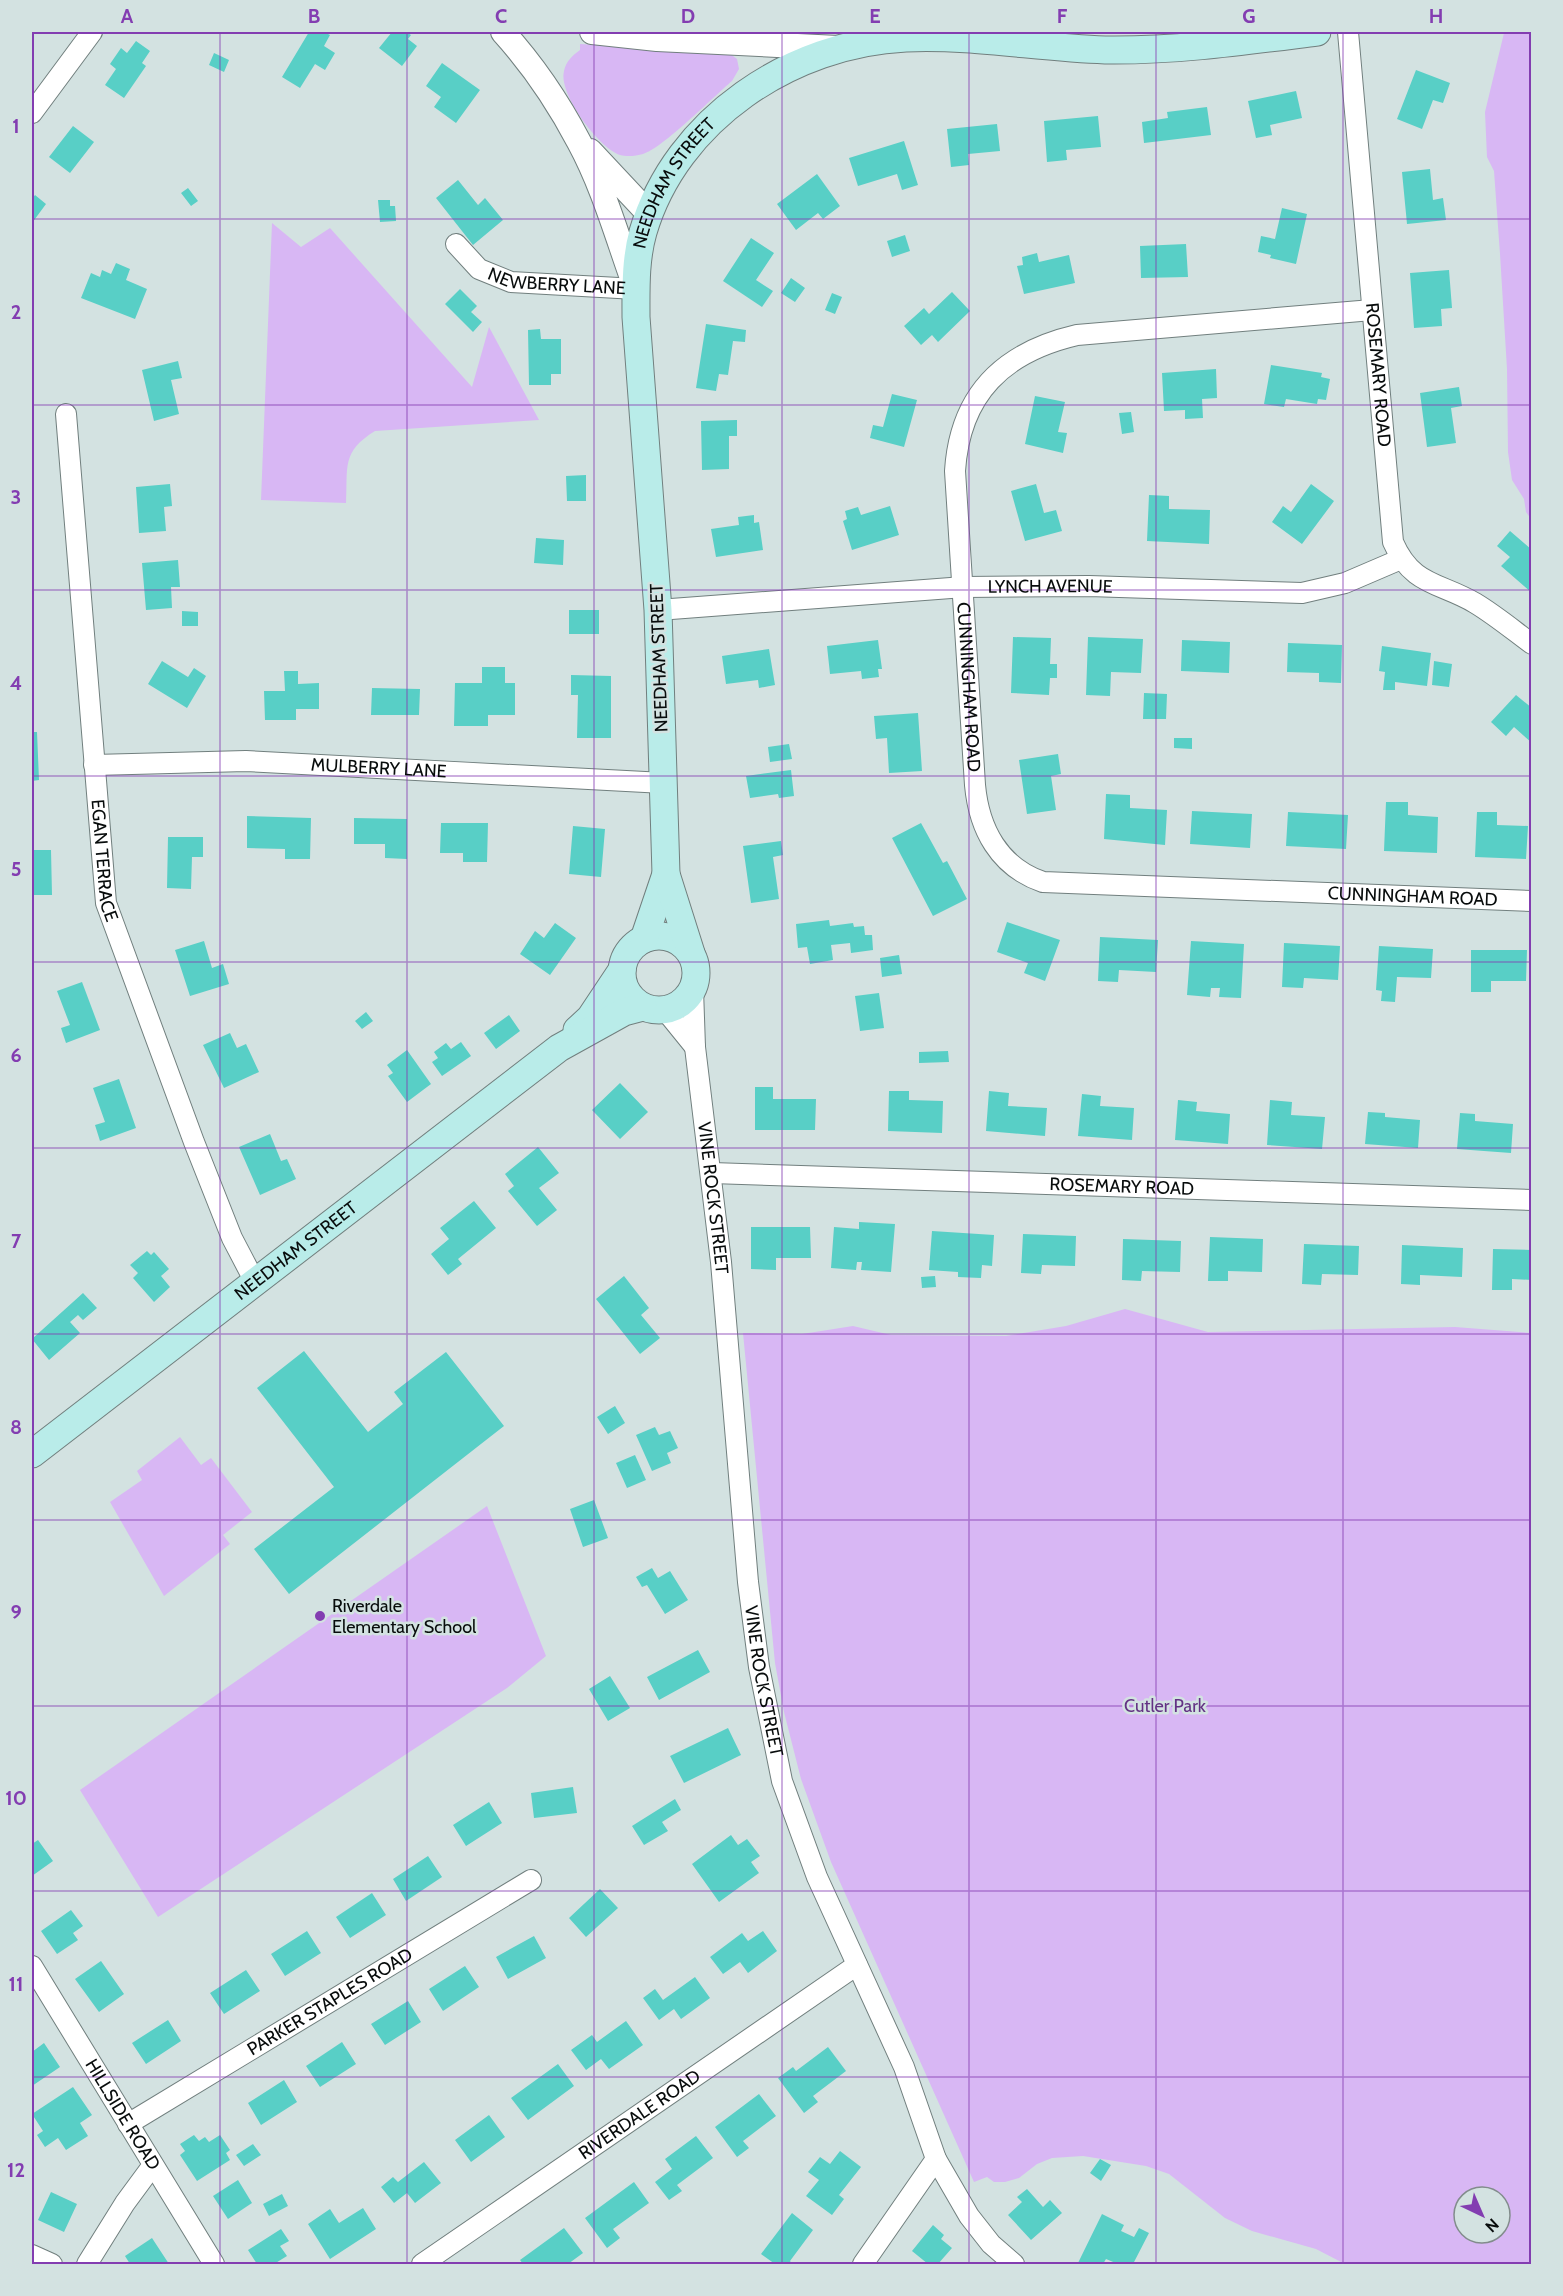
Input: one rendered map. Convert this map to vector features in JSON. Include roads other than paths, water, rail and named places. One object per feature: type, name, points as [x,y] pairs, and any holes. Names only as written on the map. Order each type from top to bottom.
[{"type":"main road","name":"NEEDHAM STREET","points":[[691,953],[666,874],[658,610],[636,289],[639,254],[649,214],[671,168],[686,148],[720,114],[779,73],[838,48],[906,38],[1001,37],[1136,50],[1203,46],[1317,32]]},
{"type":"main road","name":"NEEDHAM STREET","points":[[644,939],[666,874]]},
{"type":"main road","points":[[655,936],[675,939],[691,953],[696,964],[693,989],[676,1006],[654,1008],[627,992],[622,970],[629,951],[644,939],[655,936]]},
{"type":"main road","name":"NEEDHAM STREET","points":[[32,1454],[559,1048],[590,1018],[622,970]]},
{"type":"main road","name":"NEEDHAM STREET","points":[[559,1048],[615,1016],[654,1008]]},
{"type":"street","points":[[32,113],[92,32]]},
{"type":"street","points":[[503,32],[572,128],[649,214]]},
{"type":"street","points":[[592,32],[657,39],[838,48]]},
{"type":"street","name":"ROSEMARY ROAD","points":[[1348,32],[1390,523],[1401,559],[1413,573],[1426,582],[1472,602],[1532,644]]},
{"type":"street","points":[[572,128],[597,181],[636,289]]},
{"type":"street","name":"NEWBERRY LANE","points":[[456,244],[479,269],[511,282],[636,289]]},
{"type":"street","name":"CUNNINGHAM ROAD","points":[[1372,310],[1094,332],[1046,343],[1018,356],[995,375],[980,393],[969,412],[959,440],[955,488],[964,587],[977,803],[984,827],[1006,860],[1029,877],[1056,884],[1532,901]]},
{"type":"street","name":"EGAN TERRACE","points":[[66,414],[103,876],[113,928],[232,1238],[255,1282]]},
{"type":"street","name":"LYNCH AVENUE","points":[[658,610],[964,587],[1089,586],[1302,593],[1345,583],[1401,559]]},
{"type":"street","name":"MULBERRY LANE","points":[[94,765],[246,761],[664,783]]},
{"type":"street","name":"VINE ROCK STREET","points":[[693,989],[695,1047],[711,1173],[748,1582],[771,1738],[800,1836],[904,2067],[936,2159],[969,2216],[991,2244],[1014,2265]]},
{"type":"street","points":[[654,1008],[695,1047]]},
{"type":"street","name":"ROSEMARY ROAD","points":[[711,1173],[1532,1200]]},
{"type":"street","name":"PARKER STAPLES ROAD","points":[[128,2124],[531,1880]]},
{"type":"street","name":"RIVERDALE ROAD","points":[[422,2265],[857,1965]]},
{"type":"street","name":"HILLSIDE ROAD","points":[[32,1966],[214,2265]]},
{"type":"street","points":[[863,2265],[936,2159]]},
{"type":"street","points":[[87,2265],[125,2203],[153,2165]]},
{"type":"street","points":[[32,2255],[52,2265]]},
{"type":"place","name":"Riverdale Elementary School","points":[[320,1616]]},
{"type":"park label","name":"Cutler Park","points":[[1165,1706]]}]
